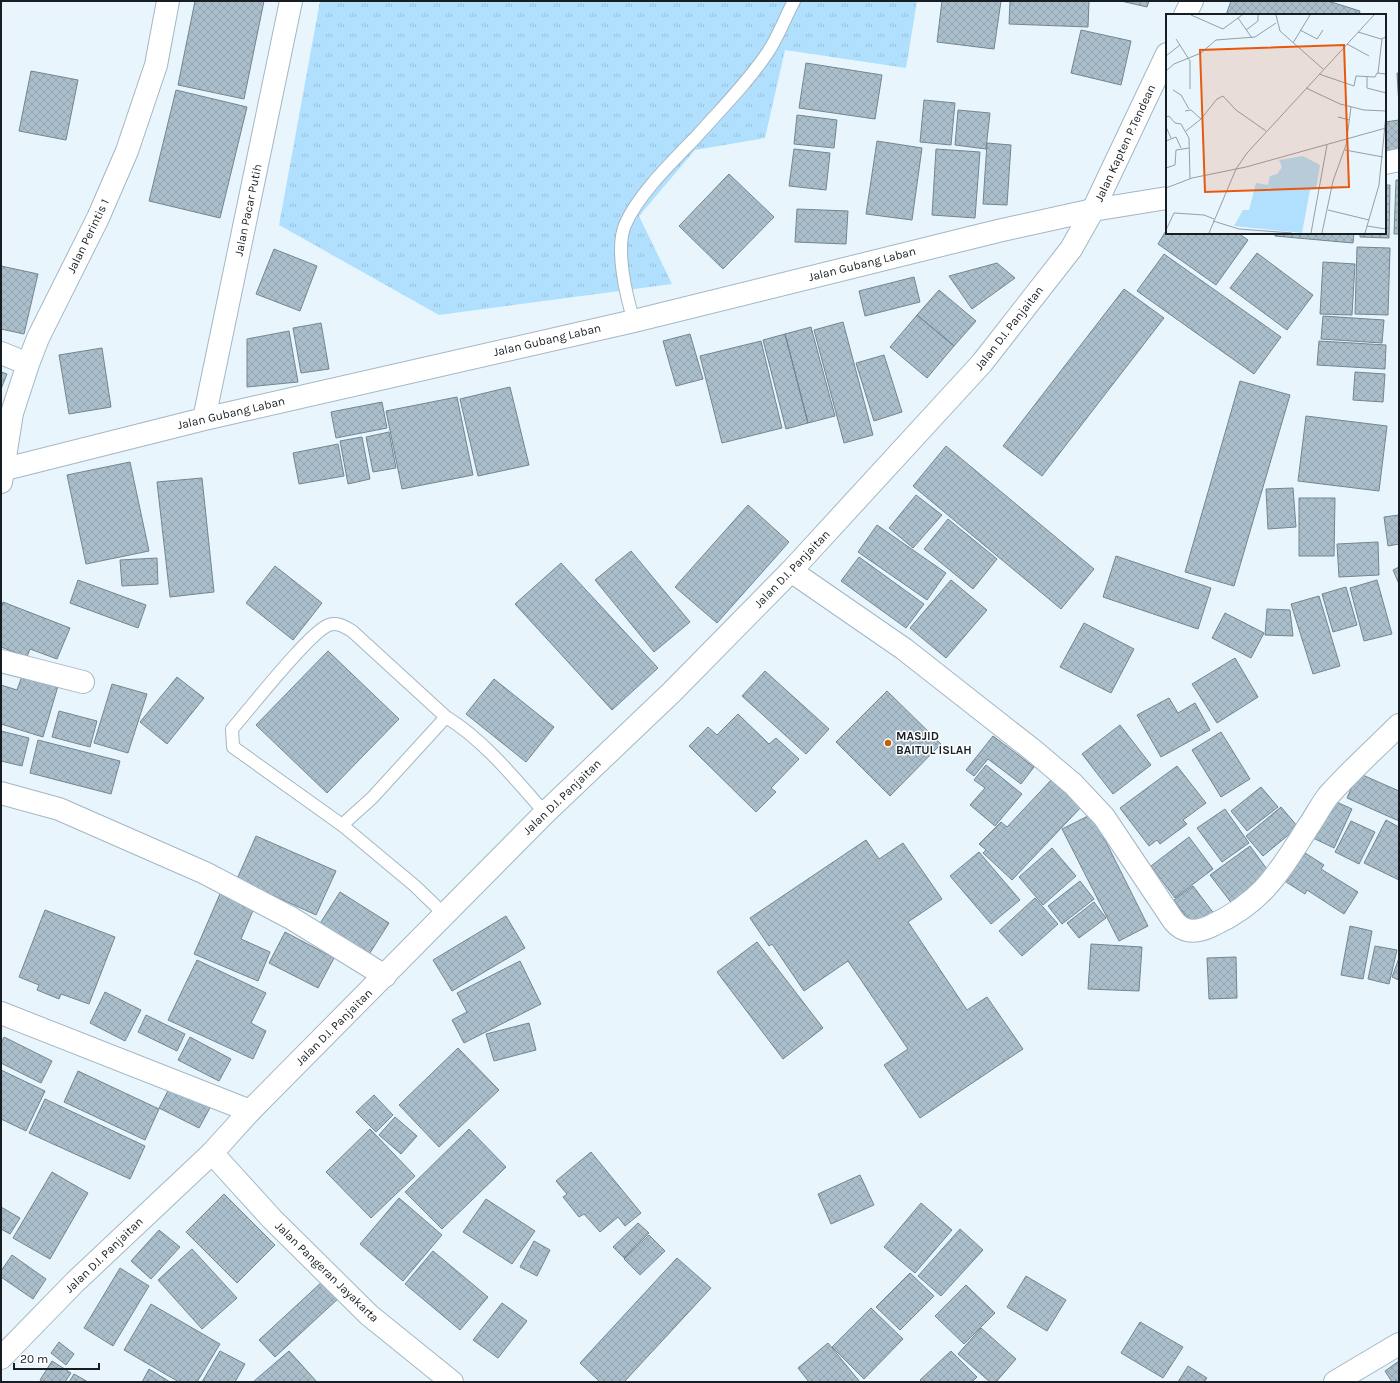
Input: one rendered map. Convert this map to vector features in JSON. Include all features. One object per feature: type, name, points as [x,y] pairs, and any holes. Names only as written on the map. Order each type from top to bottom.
[{"type":"street","name":"Jalan Perintis 1","points":[[2,474],[12,413],[28,364],[38,338],[98,218],[127,151],[156,65],[168,1]]},
{"type":"street","name":"Jalan Pacar Putih","points":[[204,419],[291,1]]},
{"type":"street","points":[[1186,14],[1192,1]]},
{"type":"street","name":"Jalan Kapten P.Tendean","points":[[1093,210],[1166,56]]},
{"type":"street","points":[[1386,163],[1399,160]]},
{"type":"street","name":"Jalan Gubang Laban","points":[[2,474],[204,419],[634,321],[998,231],[1093,210],[1166,198]]},
{"type":"street","name":"Jalan D.I. Panjaitan","points":[[1,1358],[75,1282],[212,1153],[250,1111],[545,813],[672,692],[792,571],[982,363],[1071,249],[1093,210]]},
{"type":"street","points":[[1,353],[28,364]]},
{"type":"street","points":[[792,571],[904,649],[1034,751],[1073,784],[1104,817],[1179,928],[1190,931],[1201,931],[1229,918],[1252,901],[1274,880],[1328,797],[1399,725]]},
{"type":"street","points":[[1,661],[83,682]]},
{"type":"street","points":[[1,793],[59,809],[205,873],[291,918],[385,976]]},
{"type":"street","points":[[1,1013],[250,1111]]},
{"type":"street","name":"Jalan Pangeran Jayakarta","points":[[212,1153],[272,1219],[369,1315],[452,1382]]},
{"type":"street","points":[[1335,1382],[1399,1344]]},
{"type":"lane","points":[[634,321],[627,299],[623,272],[621,248],[624,226],[643,195],[748,79],[768,52],[794,1]]},
{"type":"lane","points":[[445,915],[415,886],[342,825],[233,746],[232,729],[303,646],[324,627],[338,624],[352,631],[446,717],[466,730],[516,780],[545,813]]},
{"type":"lane","points":[[342,825],[372,798],[446,717]]},
{"type":"green space","points":[[320,1],[917,1],[906,68],[785,50],[765,138],[695,150],[639,216],[672,284],[439,315],[279,225]]},
{"type":"building","points":[[195,1],[264,1],[244,99],[178,85]]},
{"type":"building","points":[[942,1],[1001,1],[994,49],[937,42]]},
{"type":"building","points":[[1010,1],[1089,1],[1088,27],[1009,24]]},
{"type":"building","points":[[1121,1],[1149,1],[1147,7]]},
{"type":"building","points":[[1231,1],[1328,1],[1360,11],[1359,14],[1226,14]]},
{"type":"building","points":[[1081,30],[1131,41],[1121,85],[1071,73]]},
{"type":"building","points":[[806,63],[882,75],[875,119],[799,108]]},
{"type":"building","points":[[31,71],[78,80],[66,140],[19,131]]},
{"type":"building","points":[[1397,73],[1399,73],[1399,106]]},
{"type":"building","points":[[176,90],[247,107],[220,218],[149,201]]},
{"type":"building","points":[[924,100],[955,103],[951,145],[920,142]]},
{"type":"building","points":[[958,110],[990,113],[986,149],[955,145]]},
{"type":"building","points":[[797,115],[837,120],[834,148],[794,144]]},
{"type":"building","points":[[1399,120],[1399,153],[1386,154],[1386,122]]},
{"type":"building","points":[[877,141],[922,148],[912,220],[866,214]]},
{"type":"building","points":[[987,143],[1011,145],[1007,205],[983,204]]},
{"type":"building","points":[[794,149],[830,153],[826,190],[789,186]]},
{"type":"building","points":[[936,149],[980,152],[975,218],[932,215]]},
{"type":"building","points":[[729,174],[774,217],[723,269],[679,226]]},
{"type":"building","points":[[1396,180],[1399,180],[1399,234],[1394,234]]},
{"type":"building","points":[[1386,185],[1390,185],[1389,238],[1360,237],[1360,234],[1386,234]]},
{"type":"building","points":[[797,209],[848,211],[846,244],[795,242]]},
{"type":"building","points":[[1166,231],[1166,234],[1239,234],[1248,240],[1216,285],[1158,244]]},
{"type":"building","points":[[1275,234],[1354,234],[1353,243],[1275,236]]},
{"type":"building","points":[[1357,247],[1390,248],[1388,315],[1355,314]]},
{"type":"building","points":[[274,249],[317,266],[300,311],[256,294]]},
{"type":"building","points":[[1257,253],[1313,295],[1287,330],[1230,288]]},
{"type":"building","points":[[1164,254],[1281,337],[1254,374],[1137,291]]},
{"type":"building","points":[[1323,262],[1355,264],[1352,315],[1320,314]]},
{"type":"building","points":[[997,263],[1015,278],[972,309],[949,276]]},
{"type":"building","points":[[1,266],[38,274],[24,334],[1,329]]},
{"type":"building","points":[[914,277],[920,302],[865,316],[859,291]]},
{"type":"building","points":[[1124,289],[1164,318],[1042,476],[1003,446]]},
{"type":"building","points":[[939,290],[976,321],[954,346],[917,315]]},
{"type":"building","points":[[917,315],[954,346],[927,378],[890,347]]},
{"type":"building","points":[[1323,316],[1384,320],[1382,343],[1321,339]]},
{"type":"building","points":[[843,322],[873,435],[844,443],[814,330]]},
{"type":"building","points":[[321,323],[329,369],[301,373],[293,328]]},
{"type":"building","points":[[811,327],[835,416],[808,423],[785,334]]},
{"type":"building","points":[[289,331],[298,382],[247,387],[247,339]]},
{"type":"building","points":[[690,334],[703,379],[676,386],[663,341]]},
{"type":"building","points":[[785,334],[808,423],[786,429],[763,340]]},
{"type":"building","points":[[761,341],[782,428],[722,443],[700,356]]},
{"type":"building","points":[[1319,341],[1386,345],[1385,369],[1317,365]]},
{"type":"building","points":[[102,348],[111,407],[69,414],[59,355]]},
{"type":"building","points":[[884,355],[902,412],[874,421],[856,363]]},
{"type":"building","points":[[1,372],[7,374],[1,389]]},
{"type":"building","points":[[1355,372],[1385,374],[1383,402],[1353,400]]},
{"type":"building","points":[[1240,381],[1290,395],[1234,586],[1185,572]]},
{"type":"building","points":[[510,387],[529,465],[478,476],[460,399]]},
{"type":"building","points":[[457,397],[473,475],[402,489],[386,411]]},
{"type":"building","points":[[382,402],[387,428],[336,438],[331,412]]},
{"type":"building","points":[[1306,416],[1387,426],[1379,491],[1298,481]]},
{"type":"building","points":[[389,432],[396,468],[373,472],[366,437]]},
{"type":"building","points":[[362,437],[370,479],[348,484],[340,441]]},
{"type":"building","points":[[338,444],[344,476],[299,484],[293,453]]},
{"type":"building","points":[[946,446],[1094,569],[1061,609],[913,486]]},
{"type":"building","points":[[130,462],[149,551],[86,564],[67,475]]},
{"type":"building","points":[[202,478],[214,592],[170,597],[157,482]]},
{"type":"building","points":[[1293,488],[1296,527],[1268,529],[1266,489]]},
{"type":"building","points":[[916,495],[942,515],[913,548],[889,528]]},
{"type":"building","points":[[1299,498],[1335,498],[1334,556],[1299,556]]},
{"type":"building","points":[[748,505],[789,542],[717,623],[675,587]]},
{"type":"building","points":[[1399,515],[1399,544],[1388,546],[1384,517]]},
{"type":"building","points":[[948,519],[997,559],[973,589],[924,549]]},
{"type":"building","points":[[877,525],[946,573],[927,600],[858,552]]},
{"type":"building","points":[[1378,542],[1379,575],[1339,577],[1337,544]]},
{"type":"building","points":[[631,551],[690,622],[654,652],[595,580]]},
{"type":"building","points":[[1116,556],[1211,588],[1198,629],[1103,597]]},
{"type":"building","points":[[859,557],[924,604],[906,628],[841,581]]},
{"type":"building","points":[[157,558],[158,584],[122,586],[120,560]]},
{"type":"building","points":[[561,563],[658,668],[612,710],[515,604]]},
{"type":"building","points":[[275,566],[322,603],[293,640],[246,603]]},
{"type":"building","points":[[1399,567],[1399,584],[1393,570]]},
{"type":"building","points":[[78,580],[146,605],[138,628],[70,603]]},
{"type":"building","points":[[951,580],[987,610],[946,658],[910,628]]},
{"type":"building","points":[[1377,580],[1392,634],[1364,641],[1350,588]]},
{"type":"building","points":[[1346,587],[1357,625],[1333,632],[1322,594]]},
{"type":"building","points":[[1319,596],[1340,666],[1313,674],[1291,604]]},
{"type":"building","points":[[3,602],[70,628],[57,659],[30,649],[27,657],[1,647],[1,608]]},
{"type":"building","points":[[1267,609],[1290,610],[1293,636],[1265,635]]},
{"type":"building","points":[[1225,613],[1264,633],[1251,658],[1212,638]]},
{"type":"building","points":[[1084,623],[1134,649],[1111,693],[1060,667]]},
{"type":"building","points":[[328,651],[399,719],[327,793],[256,725]]},
{"type":"building","points":[[1235,658],[1258,697],[1217,723],[1192,684]]},
{"type":"building","points":[[765,671],[829,729],[806,754],[742,696]]},
{"type":"building","points":[[22,676],[58,686],[43,737],[1,724],[1,685],[17,690]]},
{"type":"building","points":[[177,677],[204,698],[167,744],[140,722]]},
{"type":"building","points":[[494,679],[554,727],[526,762],[466,714]]},
{"type":"building","points":[[112,684],[147,694],[128,753],[94,743]]},
{"type":"building","name":"MASJID BAITUL ISLAH","points":[[887,691],[941,744],[890,796],[836,742]]},
{"type":"building","points":[[1169,698],[1178,713],[1195,703],[1210,730],[1161,757],[1137,715]]},
{"type":"building","points":[[59,711],[97,721],[90,747],[52,737]]},
{"type":"building","points":[[738,714],[769,744],[776,738],[799,759],[771,788],[776,792],[756,812],[689,746],[708,727],[717,735]]},
{"type":"building","points":[[1120,725],[1151,765],[1113,794],[1082,754]]},
{"type":"building","points":[[1,731],[29,738],[22,766],[1,761]]},
{"type":"building","points":[[1221,732],[1250,779],[1221,797],[1192,750]]},
{"type":"building","points":[[993,736],[1034,767],[1021,784],[988,759],[974,776],[966,770]]},
{"type":"building","points":[[38,740],[120,761],[111,794],[30,773]]},
{"type":"building","points":[[986,765],[1022,794],[995,826],[970,805],[985,788],[974,780]]},
{"type":"building","points":[[1177,766],[1206,803],[1183,820],[1187,824],[1160,844],[1157,840],[1149,846],[1120,808]]},
{"type":"building","points":[[1358,773],[1399,791],[1399,821],[1347,798]]},
{"type":"building","points":[[1054,777],[1084,804],[1012,880],[983,853],[986,850],[979,844],[1001,822],[1007,827]]},
{"type":"building","points":[[1261,787],[1278,807],[1247,831],[1231,811]]},
{"type":"building","points":[[1330,799],[1352,809],[1334,848],[1311,837]]},
{"type":"building","points":[[1281,807],[1298,827],[1263,856],[1246,836]]},
{"type":"building","points":[[1225,809],[1249,843],[1222,862],[1197,828]]},
{"type":"building","points":[[1092,814],[1148,926],[1119,941],[1062,829]]},
{"type":"building","points":[[1386,820],[1399,827],[1399,880],[1364,863]]},
{"type":"building","points":[[1351,821],[1375,832],[1359,864],[1335,852]]},
{"type":"building","points":[[256,836],[336,871],[316,915],[237,879]]},
{"type":"building","points":[[1189,837],[1213,869],[1175,898],[1151,866]]},
{"type":"building","points":[[866,840],[879,859],[903,843],[942,899],[908,922],[967,1010],[987,997],[1023,1049],[920,1118],[884,1065],[908,1049],[848,961],[804,991],[772,944],[769,946],[750,918]]},
{"type":"building","points":[[1250,846],[1272,876],[1233,905],[1210,875]]},
{"type":"building","points":[[1052,848],[1076,876],[1043,905],[1019,877]]},
{"type":"building","points":[[1302,851],[1324,865],[1321,869],[1358,892],[1344,914],[1307,890],[1305,894],[1283,880]]},
{"type":"building","points":[[979,852],[1020,900],[991,924],[950,876]]},
{"type":"building","points":[[1080,881],[1094,899],[1062,924],[1048,906]]},
{"type":"building","points":[[1193,886],[1215,915],[1196,930],[1174,900]]},
{"type":"building","points":[[340,892],[389,923],[368,956],[319,925]]},
{"type":"building","points":[[220,894],[254,908],[241,939],[270,952],[258,981],[194,954]]},
{"type":"building","points":[[1035,898],[1058,924],[1022,956],[999,931]]},
{"type":"building","points":[[1094,902],[1106,918],[1079,938],[1067,923]]},
{"type":"building","points":[[45,910],[115,937],[89,1004],[61,994],[59,999],[37,990],[39,985],[19,977]]},
{"type":"building","points":[[506,916],[525,948],[452,991],[433,960]]},
{"type":"building","points":[[1350,926],[1372,931],[1363,979],[1341,975]]},
{"type":"building","points":[[285,932],[334,958],[318,988],[269,963]]},
{"type":"building","points":[[757,942],[823,1028],[783,1059],[717,972]]},
{"type":"building","points":[[1091,944],[1142,947],[1139,991],[1088,989]]},
{"type":"building","points":[[1375,946],[1397,950],[1389,984],[1368,979]]},
{"type":"building","points":[[1236,957],[1237,998],[1209,999],[1207,958]]},
{"type":"building","points":[[1399,958],[1399,980],[1392,977]]},
{"type":"building","points":[[197,960],[266,993],[251,1023],[266,1031],[253,1059],[168,1020]]},
{"type":"building","points":[[520,961],[541,1004],[464,1043],[452,1020],[467,1012],[457,993]]},
{"type":"building","points":[[105,992],[141,1010],[125,1041],[90,1023]]},
{"type":"building","points":[[146,1015],[185,1034],[177,1051],[138,1032]]},
{"type":"building","points":[[529,1023],[536,1050],[494,1061],[486,1034]]},
{"type":"building","points":[[4,1037],[52,1061],[41,1083],[1,1063],[1,1043]]},
{"type":"building","points":[[190,1037],[231,1059],[219,1081],[178,1060]]},
{"type":"building","points":[[458,1048],[499,1090],[439,1147],[399,1105]]},
{"type":"building","points":[[1,1070],[45,1091],[26,1131],[1,1119]]},
{"type":"building","points":[[78,1071],[159,1109],[145,1140],[64,1102]]},
{"type":"building","points":[[171,1085],[211,1106],[199,1128],[159,1108]]},
{"type":"building","points":[[374,1095],[393,1115],[376,1132],[356,1112]]},
{"type":"building","points":[[45,1099],[145,1146],[130,1179],[29,1133]]},
{"type":"building","points":[[395,1117],[417,1136],[401,1154],[379,1135]]},
{"type":"building","points":[[370,1129],[415,1176],[371,1218],[326,1172]]},
{"type":"building","points":[[469,1129],[506,1167],[442,1229],[405,1192]]},
{"type":"building","points":[[591,1152],[641,1213],[625,1226],[618,1217],[600,1232],[584,1214],[579,1217],[563,1197],[567,1194],[556,1181]]},
{"type":"building","points":[[52,1172],[88,1193],[50,1259],[13,1238]]},
{"type":"building","points":[[860,1175],[874,1205],[831,1224],[818,1194]]},
{"type":"building","points":[[224,1194],[275,1245],[237,1283],[186,1232]]},
{"type":"building","points":[[399,1198],[442,1235],[403,1281],[360,1244]]},
{"type":"building","points":[[486,1199],[535,1231],[512,1264],[463,1232]]},
{"type":"building","points":[[921,1203],[952,1230],[915,1273],[884,1247]]},
{"type":"building","points":[[1,1207],[20,1218],[10,1234],[1,1229]]},
{"type":"building","points":[[638,1223],[649,1233],[624,1258],[613,1247]]},
{"type":"building","points":[[960,1229],[983,1250],[941,1296],[918,1276]]},
{"type":"building","points":[[159,1230],[180,1247],[151,1279],[131,1261]]},
{"type":"building","points":[[649,1235],[665,1251],[640,1275],[624,1259]]},
{"type":"building","points":[[534,1241],[550,1250],[537,1276],[520,1267]]},
{"type":"building","points":[[192,1249],[237,1298],[202,1329],[158,1280]]},
{"type":"building","points":[[433,1251],[488,1297],[460,1330],[405,1284]]},
{"type":"building","points":[[12,1255],[46,1279],[33,1299],[1,1277],[1,1271]]},
{"type":"building","points":[[677,1258],[711,1288],[624,1382],[600,1382],[580,1363]]},
{"type":"building","points":[[120,1268],[149,1286],[113,1346],[84,1328]]},
{"type":"building","points":[[910,1273],[934,1296],[900,1330],[876,1307]]},
{"type":"building","points":[[1026,1276],[1066,1300],[1047,1331],[1007,1307]]},
{"type":"building","points":[[324,1280],[340,1297],[275,1357],[259,1340]]},
{"type":"building","points":[[966,1285],[995,1313],[964,1344],[935,1316]]},
{"type":"building","points":[[502,1303],[527,1321],[498,1358],[473,1340]]},
{"type":"building","points":[[151,1304],[220,1344],[197,1382],[179,1382],[124,1350]]},
{"type":"building","points":[[871,1308],[903,1339],[864,1379],[832,1347]]},
{"type":"building","points":[[1140,1322],[1183,1347],[1163,1378],[1121,1353]]},
{"type":"building","points":[[981,1328],[1016,1359],[996,1382],[990,1382],[958,1354]]},
{"type":"building","points":[[59,1342],[74,1354],[66,1365],[51,1353]]},
{"type":"building","points":[[828,1343],[860,1382],[809,1382],[798,1368]]},
{"type":"building","points":[[220,1351],[245,1364],[235,1382],[202,1382]]},
{"type":"building","points":[[289,1351],[317,1382],[253,1382]]},
{"type":"building","points":[[951,1351],[977,1377],[972,1382],[922,1382],[920,1380]]},
{"type":"building","points":[[52,1361],[71,1373],[65,1382],[43,1382],[40,1380]]},
{"type":"building","points":[[1399,1361],[1399,1382],[1392,1382],[1385,1371]]},
{"type":"building","points":[[1188,1366],[1207,1378],[1204,1382],[1178,1382]]},
{"type":"building","points":[[149,1369],[170,1382],[142,1382]]},
{"type":"building","points":[[74,1374],[88,1382],[69,1382]]},
{"type":"place","name":"MASJID BAITUL ISLAH","points":[[888,743]]}]
